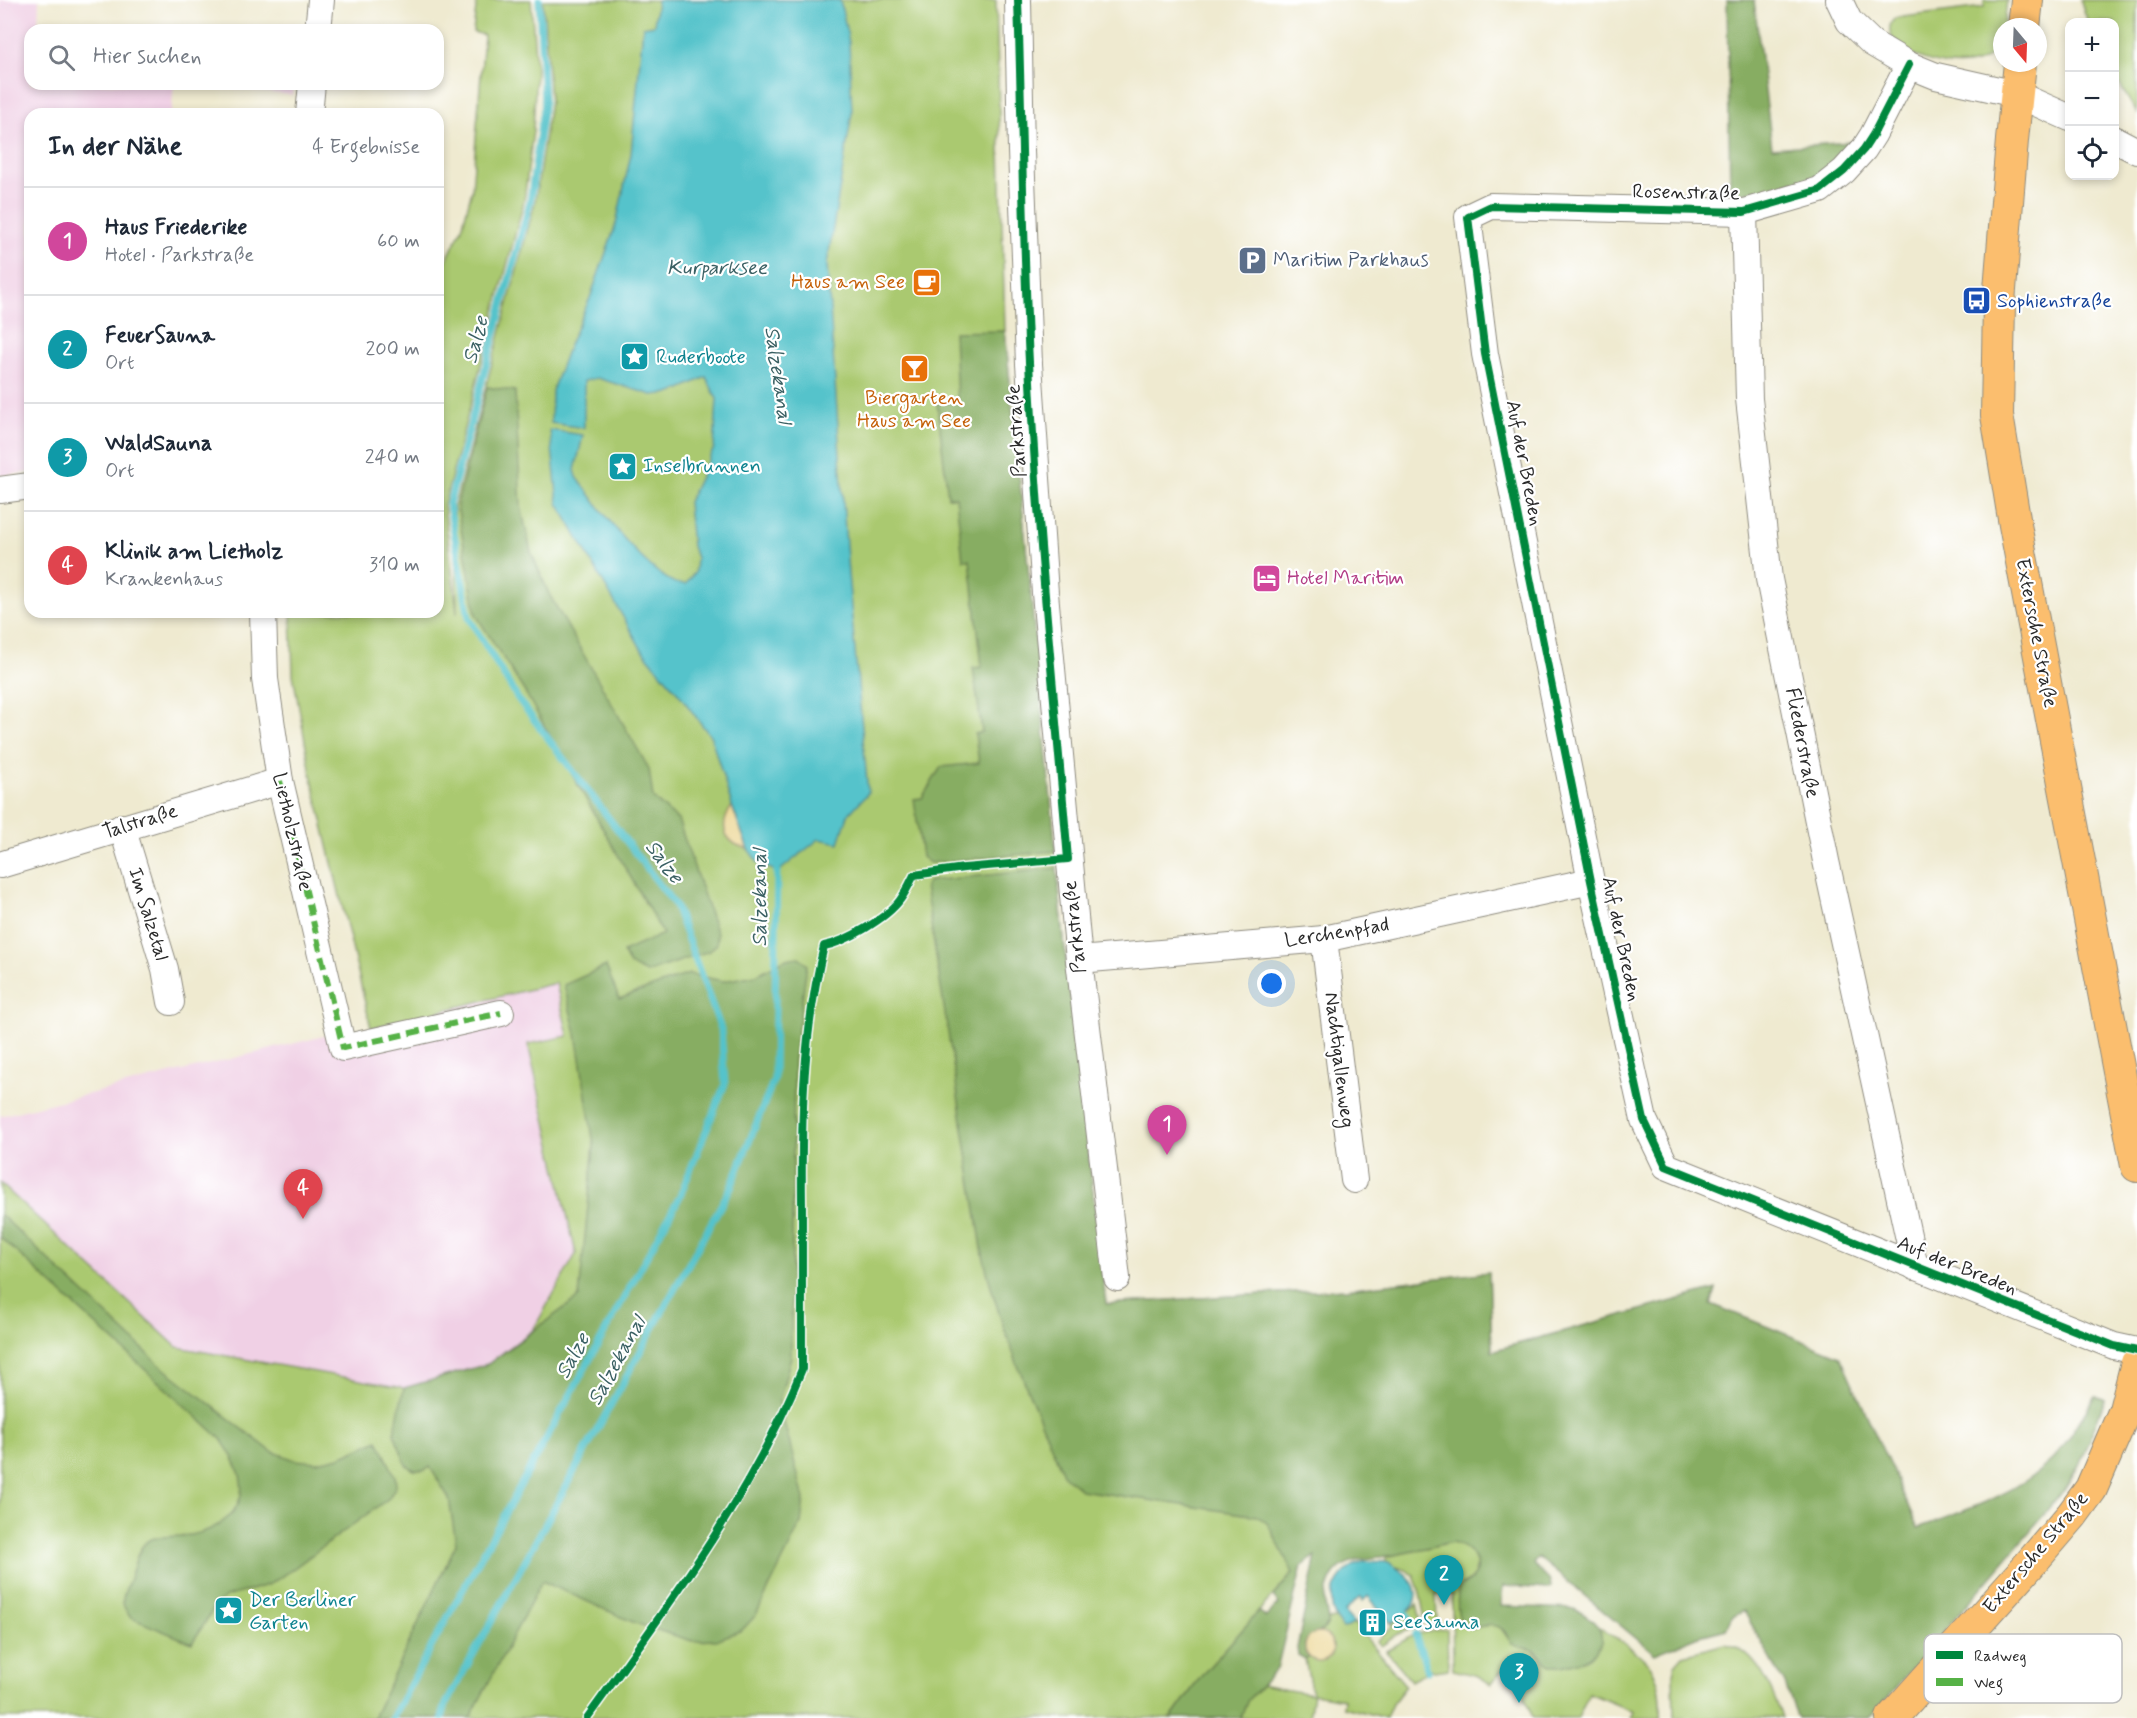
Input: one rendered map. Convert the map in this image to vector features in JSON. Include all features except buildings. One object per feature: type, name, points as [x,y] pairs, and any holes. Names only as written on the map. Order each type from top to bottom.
[{"type":"main road","points":[[2025,18],[2027,0]]},
{"type":"main road","name":"Extersche Straße","points":[[2019,72],[1999,302],[1998,415],[2015,525],[2137,1166]]},
{"type":"main road","name":"Extersche Straße","points":[[1967,1634],[2072,1515],[2091,1489],[2125,1410],[2137,1363]]},
{"type":"main road","name":"Extersche Straße","points":[[1892,1718],[1924,1682]]},
{"type":"street","points":[[319,24],[321,0]]},
{"type":"street","name":"Parkstraße","points":[[1018,0],[1029,364],[1046,604],[1079,960],[1117,1278]]},
{"type":"street","points":[[1839,0],[1850,21],[1872,43],[1909,65],[1936,76],[2016,94],[2065,116]]},
{"type":"street","name":"Rosenstraße","points":[[1468,217],[1491,206],[1744,212],[1820,190],[1844,171],[1873,135],[1909,65]]},
{"type":"street","points":[[310,108],[311,90]]},
{"type":"street","points":[[2119,141],[2137,150]]},
{"type":"street","name":"Fliederstraße","points":[[1744,212],[1749,399],[1769,579],[1826,861],[1915,1267]]},
{"type":"street","name":"Auf der Breden","points":[[1468,217],[1485,354],[1591,881],[1644,1120],[1666,1166],[2114,1346],[2137,1351]]},
{"type":"street","points":[[0,490],[24,487]]},
{"type":"street","name":"Lietholzstraße","points":[[263,618],[266,679],[279,781],[343,1048],[501,1013]]},
{"type":"street","name":"Talstraße","points":[[0,865],[279,781]]},
{"type":"street","name":"Im Salzetal","points":[[122,827],[165,969],[171,1002]]},
{"type":"street","name":"Lerchenpfad","points":[[1079,960],[1324,939],[1591,881]]},
{"type":"street","name":"Nachtigallenweg","points":[[1324,939],[1354,1180]]},
{"type":"shaded area","points":[[0,0],[39,0],[38,24],[24,24],[24,90],[173,90],[172,108],[24,108],[24,473],[0,476]]},
{"type":"shaded area","points":[[248,90],[292,90],[292,95]]},
{"type":"shaded area","points":[[556,983],[568,1036],[528,1045],[577,1254],[533,1330],[488,1364],[404,1388],[177,1347],[0,1183],[0,1116],[328,1035],[371,1028]]},
{"type":"green space","points":[[477,0],[531,0],[536,69],[533,131],[524,201],[444,505],[444,260],[446,261],[462,228],[472,190],[484,35],[473,32]]},
{"type":"green space","points":[[543,0],[996,0],[1005,331],[1066,961],[1106,1304],[1346,1289],[1489,1272],[1492,1351],[1716,1289],[1711,1304],[1840,1356],[1918,1528],[1990,1500],[2040,1471],[2059,1452],[2096,1396],[2105,1400],[2079,1465],[2063,1491],[1941,1634],[1924,1634],[1924,1654],[1870,1718],[1798,1718],[1785,1684],[1744,1611],[1732,1617],[1726,1629],[1699,1636],[1655,1654],[1539,1558],[1470,1511],[1350,1537],[1311,1558],[1293,1573],[1203,1674],[1171,1718],[0,1718],[0,1183],[177,1347],[404,1388],[488,1364],[533,1330],[576,1254],[528,1044],[568,1036],[556,983],[371,1028],[311,774],[293,675],[291,618],[444,618],[444,505],[457,613],[454,506],[535,202],[550,101]]},
{"type":"green space","points":[[1727,0],[1754,0],[1772,148],[1852,142],[1822,173],[1784,188],[1730,193]]},
{"type":"green space","points":[[1984,0],[2007,0],[2005,18],[1993,18],[1993,51],[1980,61],[1959,65],[1936,63],[1914,55],[1897,44],[1890,31],[1895,18],[1984,7]]},
{"type":"green space","points":[[2080,0],[2137,0],[2137,113],[2119,84],[2119,18],[2087,18]]},
{"type":"green space","points":[[1005,331],[1056,851],[930,863],[922,857],[914,799],[922,798],[941,767],[979,763],[975,734],[982,732],[973,668],[982,667],[970,560],[963,560],[956,497],[948,497],[937,403],[957,402],[954,332]]},
{"type":"green space","points":[[487,387],[515,391],[521,507],[531,552],[549,594],[649,769],[653,798],[678,820],[717,934],[717,944],[709,951],[646,973],[630,965],[623,952],[663,934],[526,694],[476,615],[457,505]]},
{"type":"green space","points":[[1057,868],[1106,1304],[1346,1289],[1489,1272],[1492,1351],[1716,1289],[1711,1304],[1840,1356],[1918,1528],[1990,1500],[2040,1471],[2059,1452],[2096,1396],[2105,1400],[2079,1465],[2048,1510],[1942,1634],[1924,1634],[1924,1655],[1870,1718],[1798,1718],[1785,1684],[1744,1611],[1732,1617],[1726,1629],[1699,1636],[1655,1654],[1538,1557],[1533,1564],[1550,1581],[1551,1587],[1548,1589],[1503,1586],[1501,1606],[1574,1609],[1594,1622],[1601,1637],[1600,1645],[1587,1658],[1562,1666],[1551,1665],[1535,1651],[1512,1644],[1505,1632],[1498,1626],[1489,1625],[1471,1629],[1461,1621],[1458,1612],[1458,1588],[1469,1582],[1475,1575],[1477,1563],[1470,1552],[1452,1542],[1401,1554],[1359,1560],[1340,1568],[1333,1575],[1328,1586],[1325,1601],[1328,1624],[1305,1644],[1309,1657],[1305,1659],[1298,1655],[1297,1648],[1316,1556],[1302,1566],[1277,1669],[1248,1700],[1240,1718],[1171,1718],[1203,1674],[1259,1611],[1266,1617],[1279,1604],[1273,1597],[1293,1573],[1268,1524],[1257,1516],[1081,1490],[1063,1474],[1018,1366],[998,1311],[983,1255],[925,886],[929,881]]},
{"type":"green space","points":[[799,957],[807,964],[794,1060],[791,1357],[779,1402],[804,1499],[801,1523],[756,1615],[742,1630],[716,1640],[692,1641],[635,1623],[542,1581],[470,1718],[373,1718],[456,1544],[449,1498],[430,1467],[424,1470],[414,1470],[406,1465],[394,1433],[404,1388],[488,1364],[579,1297],[594,1145],[576,1034],[564,985],[606,966],[619,999],[689,974],[723,981],[756,975],[786,959]]},
{"type":"green space","points":[[0,1214],[162,1367],[271,1451],[295,1460],[317,1462],[340,1457],[378,1440],[395,1476],[396,1486],[389,1498],[283,1576],[268,1585],[226,1597],[216,1605],[192,1643],[131,1618],[123,1604],[123,1596],[136,1558],[145,1543],[153,1538],[200,1533],[228,1518],[239,1502],[241,1481],[238,1470],[221,1439],[0,1237]]},
{"type":"green space","points":[[1452,1542],[1468,1549],[1476,1561],[1474,1574],[1461,1585],[1471,1628],[1491,1625],[1500,1627],[1508,1638],[1521,1647],[1532,1649],[1551,1665],[1601,1632],[1596,1625],[1636,1652],[1653,1671],[1661,1698],[1661,1718],[1631,1718],[1634,1712],[1589,1693],[1578,1718],[1533,1718],[1522,1690],[1504,1668],[1491,1684],[1478,1676],[1453,1670],[1452,1595],[1436,1595],[1437,1623],[1426,1624],[1414,1576],[1386,1561],[1386,1557]]},
{"type":"green space","points":[[1417,1604],[1422,1625],[1400,1633],[1381,1646],[1377,1641],[1394,1626],[1391,1623],[1401,1619]]},
{"type":"green space","points":[[1336,1619],[1343,1628],[1354,1623],[1406,1686],[1392,1704],[1386,1718],[1343,1707],[1344,1699],[1313,1694],[1309,1718],[1240,1718],[1247,1683],[1312,1694],[1305,1659],[1309,1657],[1313,1660],[1330,1656],[1333,1647],[1331,1640],[1322,1633],[1317,1633],[1325,1628],[1328,1620]]},
{"type":"green space","points":[[1447,1629],[1448,1669],[1434,1671],[1429,1668],[1424,1674],[1411,1681],[1386,1651],[1415,1634]]},
{"type":"green space","points":[[1725,1644],[1746,1654],[1755,1663],[1774,1696],[1782,1718],[1674,1718],[1673,1673],[1675,1664],[1683,1655]]},
{"type":"sand","points":[[732,806],[748,849],[733,843],[726,833],[725,821]]},
{"type":"sand","points":[[1319,1633],[1329,1637],[1333,1647],[1329,1657],[1319,1661],[1309,1657],[1305,1647],[1309,1637]]},
{"type":"water","name":"Kurparksee","points":[[657,0],[840,0],[849,42],[852,113],[827,264],[848,574],[868,793],[848,815],[839,843],[819,839],[778,872],[759,864],[748,849],[711,737],[642,650],[558,503],[550,430],[583,435],[575,470],[577,477],[621,535],[647,563],[677,584],[686,584],[695,572],[696,558],[692,546],[688,502],[714,448],[717,399],[706,377],[672,393],[652,395],[597,378],[584,381],[584,428],[551,423],[552,391],[590,298],[616,224],[631,154],[643,27],[654,25]]},
{"type":"water","points":[[1364,1561],[1389,1562],[1410,1579],[1416,1592],[1415,1599],[1404,1616],[1391,1623],[1368,1596],[1362,1602],[1360,1597],[1344,1612],[1354,1623],[1343,1628],[1332,1609],[1334,1589],[1345,1572]]},
{"type":"waterway","name":"Salze","points":[[392,1718],[679,1198],[725,1084],[721,1029],[675,905],[518,699],[469,618],[449,504],[530,202],[544,103],[539,0]]},
{"type":"waterway","name":"Salzekanal","points":[[442,1718],[446,1704],[732,1185],[774,1079],[777,864]]},
{"type":"waterway","points":[[1415,1634],[1428,1671]]},
{"type":"marked path","points":[[280,781],[343,1048],[501,1013]]},
{"type":"cycle path","points":[[587,1718],[677,1593],[733,1506],[758,1462],[802,1369],[803,1107],[812,1010],[824,946],[854,934],[886,914],[900,900],[914,875],[1068,859],[1032,424],[1025,272],[1018,0]]},
{"type":"cycle path","points":[[1909,65],[1864,149],[1844,171],[1820,190],[1744,212],[1491,206],[1468,217],[1485,354],[1591,881],[1644,1120],[1666,1166],[2114,1346],[2137,1351]]},
{"type":"place","name":"Maritim Parkhaus","points":[[1252,260]]},
{"type":"place","name":"Haus am See","points":[[926,282]]},
{"type":"place","name":"Sophienstraße","points":[[1976,301]]},
{"type":"place","name":"Ruderboote","points":[[635,357]]},
{"type":"place","name":"Biergarten Haus am See","points":[[914,368]]},
{"type":"place","name":"Inselbrunnen","points":[[622,466]]},
{"type":"place","name":"Hotel Maritim","points":[[1266,578]]},
{"type":"place","name":"Haus Friederike","points":[[1167,1155]]},
{"type":"place","name":"Klinik am Lietholz","points":[[303,1219]]},
{"type":"place","name":"FeuerSauna","points":[[1444,1605]]},
{"type":"place","name":"Der Berliner Garten","points":[[228,1611]]},
{"type":"place","name":"SeeSauna","points":[[1372,1622]]},
{"type":"place","name":"WaldSauna","points":[[1519,1703]]}]
